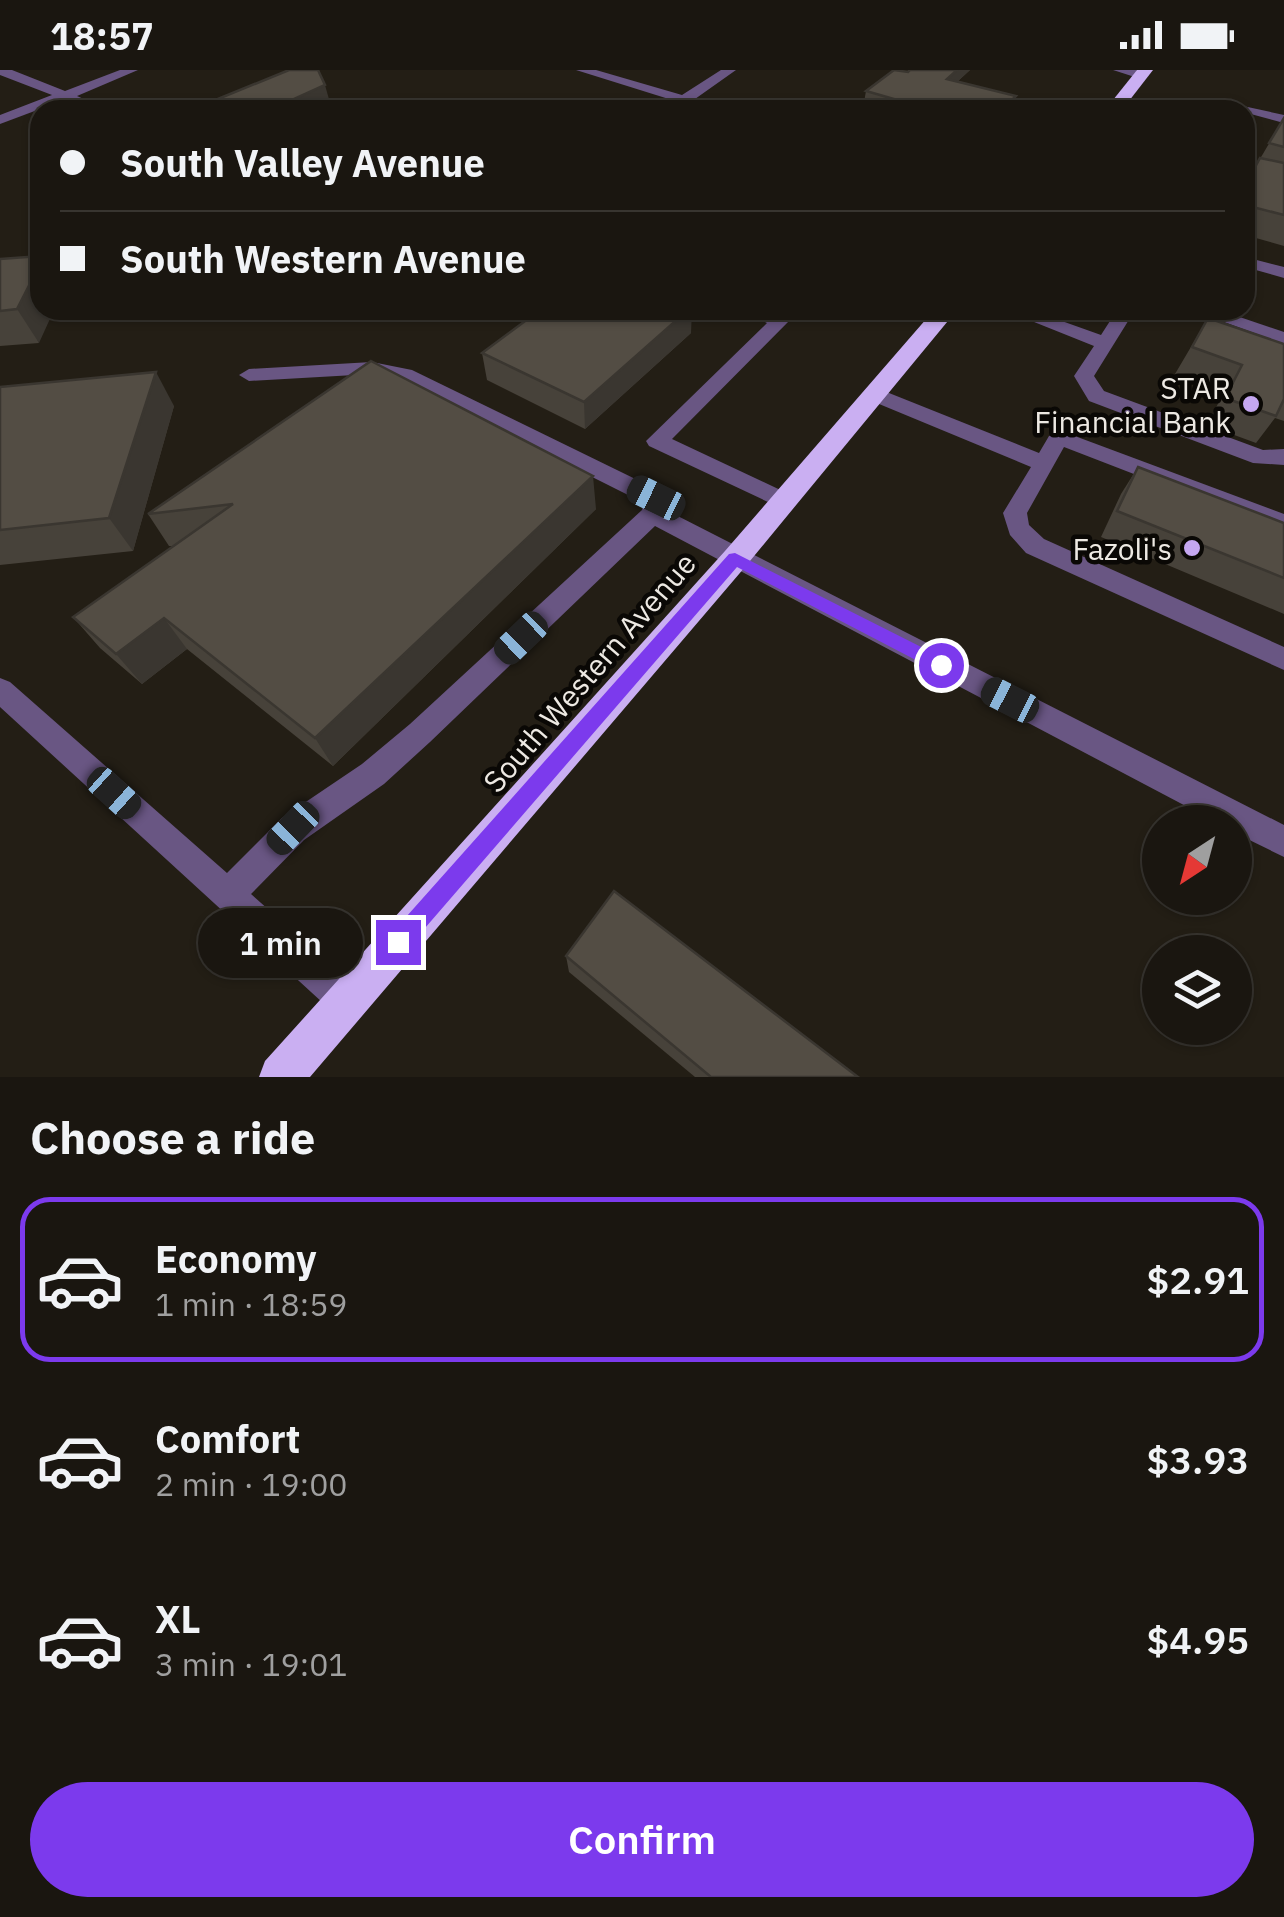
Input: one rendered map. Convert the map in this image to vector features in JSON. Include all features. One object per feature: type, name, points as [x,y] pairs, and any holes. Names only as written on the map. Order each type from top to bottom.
[{"type":"highway","points":[[1121,100],[1143,72]]},
{"type":"highway","name":"South Western Avenue","points":[[280,1077],[735,559],[874,394],[926,320]]},
{"type":"street","points":[[0,70],[75,100]]},
{"type":"street","points":[[53,100],[132,70]]},
{"type":"street","points":[[582,70],[684,100],[730,70]]},
{"type":"street","points":[[1119,70],[1143,72]]},
{"type":"street","points":[[0,120],[30,109]]},
{"type":"street","points":[[1255,113],[1284,119]]},
{"type":"street","points":[[1255,265],[1284,273]]},
{"type":"street","points":[[777,320],[657,441],[784,501]]},
{"type":"street","points":[[1040,320],[1105,343]]},
{"type":"street","points":[[1120,320],[1084,376],[1096,396],[1261,458],[1284,457]]},
{"type":"street","points":[[1230,320],[1284,338]]},
{"type":"street","points":[[228,896],[293,828],[373,774],[420,733],[653,514],[656,498],[405,375],[372,368],[248,375]]},
{"type":"street","points":[[874,394],[1043,463]]},
{"type":"street","points":[[1284,523],[1072,440],[1057,441],[1015,513],[1018,528],[1035,546],[1284,659]]},
{"type":"street","points":[[653,514],[1284,842]]},
{"type":"street","points":[[0,690],[346,1002]]},
{"type":"building","points":[[289,70],[318,70],[325,85],[292,100],[216,100]]},
{"type":"building","points":[[894,70],[957,70],[947,79],[1016,96],[1012,100],[897,100],[866,91]]},
{"type":"building","points":[[1284,118],[1284,147],[1269,143]]},
{"type":"building","points":[[1260,158],[1284,163],[1284,215],[1255,208],[1255,167]]},
{"type":"building","points":[[30,257],[30,284],[17,309],[0,311],[0,259]]},
{"type":"building","points":[[527,320],[677,320],[584,402],[482,353]]},
{"type":"building","points":[[1207,320],[1284,344],[1284,399],[1276,416],[1225,398],[1242,365],[1192,347]]},
{"type":"building","points":[[371,361],[593,476],[315,738],[164,618],[116,654],[73,617],[233,504],[148,514]]},
{"type":"building","points":[[156,372],[109,518],[0,530],[0,387]]},
{"type":"building","points":[[1138,467],[1284,523],[1284,578],[1117,511]]},
{"type":"building","points":[[614,891],[858,1077],[711,1077],[566,956]]},
{"type":"place","name":"STAR Financial Bank","points":[[1251,404]]},
{"type":"place","name":"Fazoli's","points":[[1192,548]]},
{"type":"route","points":[[398,942],[735,559],[941,665]]}]
